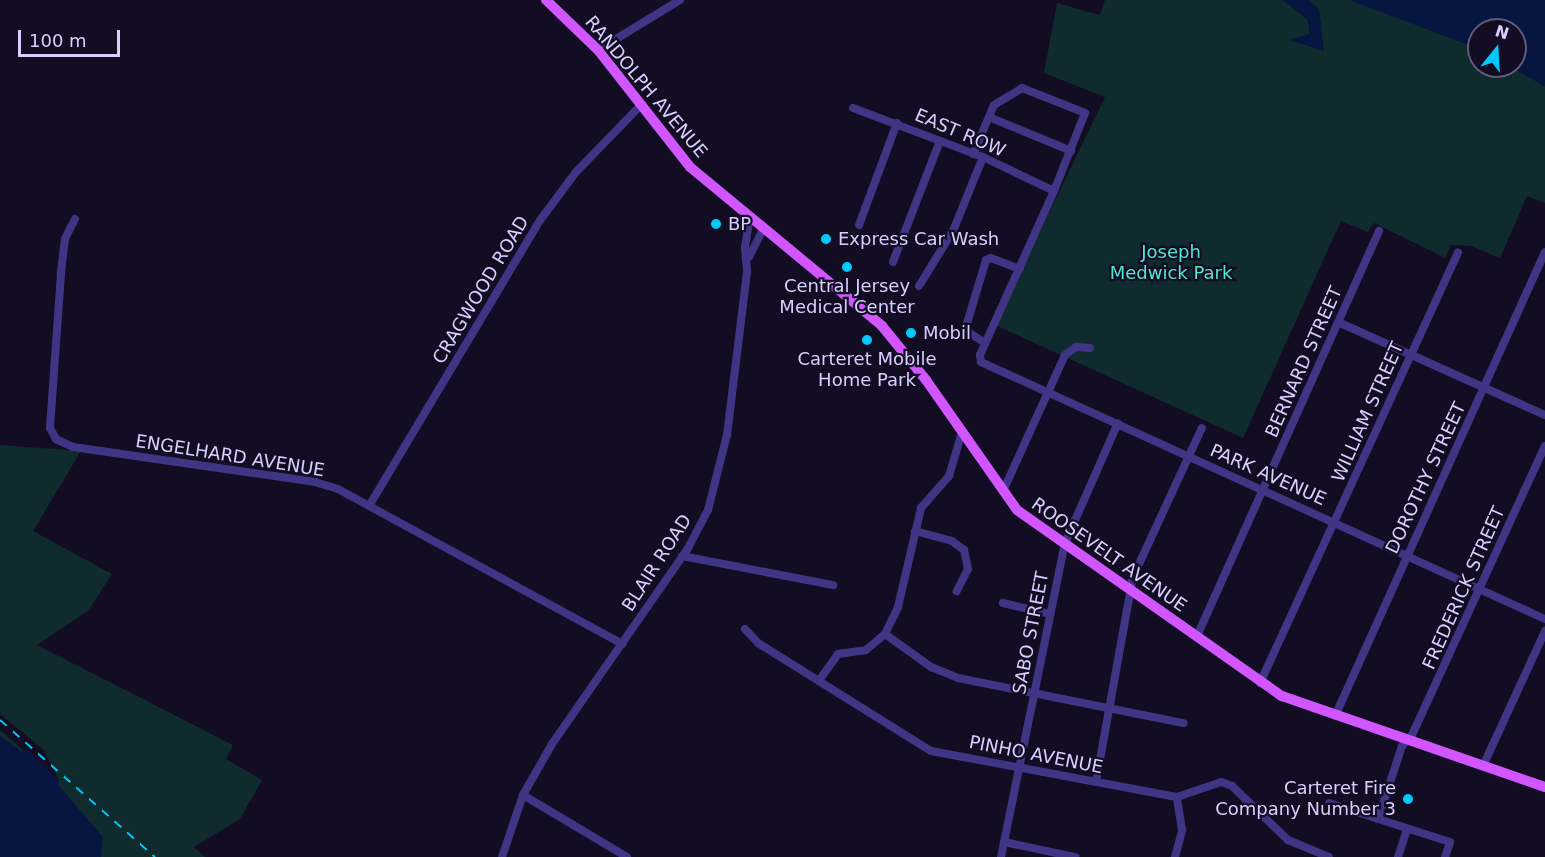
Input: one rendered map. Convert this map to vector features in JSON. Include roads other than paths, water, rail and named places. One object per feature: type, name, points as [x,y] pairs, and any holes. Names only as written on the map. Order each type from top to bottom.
[{"type":"main road","name":"RANDOLPH AVENUE","points":[[546,0],[598,50],[690,167],[750,217]]},
{"type":"main road","name":"ROOSEVELT AVENUE","points":[[750,217],[882,326],[962,432],[1002,493],[1017,510],[1260,683],[1288,699],[1545,787]]},
{"type":"street","points":[[598,50],[680,0]]},
{"type":"street","points":[[973,154],[994,105],[1022,88],[1085,113],[1071,152],[1020,270],[985,343],[965,330],[986,260],[1020,270]]},
{"type":"street","name":"CRAGWOOD ROAD","points":[[369,507],[544,214],[576,172],[640,106]]},
{"type":"street","name":"EAST ROW","points":[[853,108],[983,157],[1054,191]]},
{"type":"street","points":[[989,117],[1071,152]]},
{"type":"street","points":[[859,225],[897,123]]},
{"type":"street","points":[[893,262],[940,141]]},
{"type":"street","points":[[919,286],[953,231],[983,157]]},
{"type":"street","name":"BLAIR ROAD","points":[[502,857],[523,795],[552,744],[682,556],[708,510],[724,461],[749,257],[745,247],[750,217]]},
{"type":"street","name":"ENGELHARD AVENUE","points":[[75,219],[65,239],[61,274],[50,428],[56,439],[73,447],[315,482],[338,489],[622,644]]},
{"type":"street","points":[[749,257],[764,228]]},
{"type":"street","name":"BERNARD STREET","points":[[1197,636],[1379,231]]},
{"type":"street","name":"WILLIAM STREET","points":[[1260,683],[1458,252]]},
{"type":"street","name":"DOROTHY STREET","points":[[1335,716],[1545,252]]},
{"type":"street","points":[[1338,322],[1545,415]]},
{"type":"street","name":"PARK AVENUE","points":[[985,343],[980,358],[1048,392],[1545,619]]},
{"type":"street","points":[[1002,493],[1070,349],[1083,345],[1090,348]]},
{"type":"street","name":"SABO STREET","points":[[1001,857],[1065,543],[1118,423]]},
{"type":"street","points":[[1096,782],[1133,577],[1202,428]]},
{"type":"street","points":[[820,679],[838,654],[866,650],[885,634],[898,607],[921,508],[949,476],[962,432]]},
{"type":"street","name":"FREDERICK STREET","points":[[1378,819],[1400,750],[1407,741],[1545,446]]},
{"type":"street","points":[[915,531],[952,541],[964,550],[968,569],[957,591]]},
{"type":"street","points":[[682,556],[833,585]]},
{"type":"street","points":[[1003,603],[1050,614]]},
{"type":"street","name":"PINHO AVENUE","points":[[745,628],[758,643],[820,679],[925,748],[1177,797]]},
{"type":"street","points":[[1484,766],[1545,631]]},
{"type":"street","points":[[885,634],[931,667],[958,678],[1184,723]]},
{"type":"street","points":[[1175,857],[1182,830],[1177,797],[1214,783],[1232,786],[1288,840],[1329,857]]},
{"type":"street","points":[[523,795],[627,857]]},
{"type":"street","points":[[1329,803],[1450,842],[1445,857]]},
{"type":"street","points":[[1398,857],[1407,829]]},
{"type":"street","points":[[1004,842],[1075,857]]},
{"type":"water","points":[[1283,0],[1308,0],[1319,9],[1324,51],[1290,40],[1310,34],[1309,20]]},
{"type":"water","points":[[1350,0],[1545,0],[1545,86],[1527,76],[1527,18],[1467,18],[1467,44]]},
{"type":"water","points":[[0,736],[22,752],[26,749],[59,780],[59,786],[103,837],[101,857],[0,857]]},
{"type":"railway","points":[[0,720],[155,857]]},
{"type":"place","name":"BP","points":[[716,224]]},
{"type":"place","name":"Express Car Wash","points":[[826,239]]},
{"type":"place","name":"Central Jersey Medical Center","points":[[847,267]]},
{"type":"place","name":"Mobil","points":[[911,333]]},
{"type":"place","name":"Carteret Mobile Home Park","points":[[867,340]]},
{"type":"place","name":"Carteret Fire Company Number 3","points":[[1408,799]]},
{"type":"park label","name":"Joseph Medwick Park","points":[[1171,263]]}]
